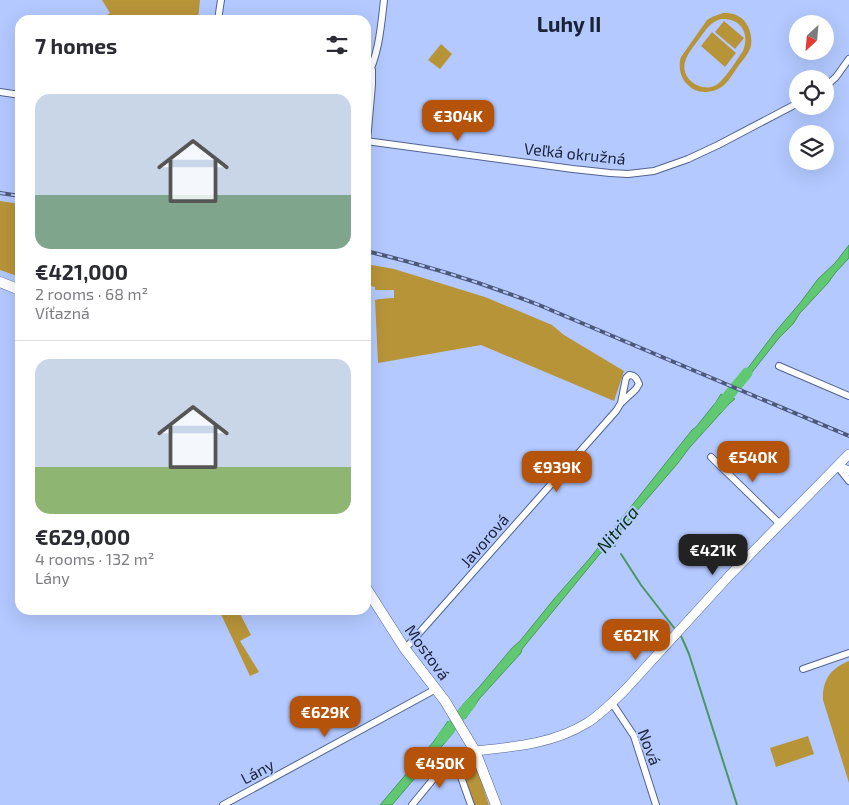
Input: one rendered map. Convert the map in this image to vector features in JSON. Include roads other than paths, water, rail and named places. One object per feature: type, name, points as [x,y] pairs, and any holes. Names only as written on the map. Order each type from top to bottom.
[{"type":"main road","points":[[0,282],[15,288]]},
{"type":"main road","points":[[496,805],[475,751],[546,741],[588,723],[612,703],[729,576],[849,454]]},
{"type":"main road","points":[[837,466],[849,471]]},
{"type":"main road","name":"Mostová","points":[[371,596],[406,649],[448,706],[475,751]]},
{"type":"street","points":[[219,15],[221,0]]},
{"type":"street","points":[[371,96],[372,69],[376,56],[384,0]]},
{"type":"street","points":[[834,79],[849,59]]},
{"type":"street","points":[[0,92],[15,94]]},
{"type":"street","name":"Veľká okružná","points":[[371,142],[573,169],[628,174],[654,170],[688,159],[789,108]]},
{"type":"street","points":[[779,366],[849,396]]},
{"type":"street","name":"Javorová","points":[[406,649],[621,403]]},
{"type":"street","points":[[711,457],[780,524]]},
{"type":"street","points":[[837,466],[849,482]]},
{"type":"street","points":[[803,669],[849,653]]},
{"type":"street","name":"Lány","points":[[223,805],[436,689]]},
{"type":"street","name":"Nová","points":[[612,703],[634,736],[656,805]]},
{"type":"street","points":[[412,805],[455,760],[475,751]]},
{"type":"street","points":[[455,760],[471,805]]},
{"type":"water","points":[[849,245],[849,258],[779,338],[741,387],[734,383],[741,377],[818,279],[835,263]]},
{"type":"water","points":[[721,394],[735,399],[690,447],[599,555],[522,649],[521,653],[480,698],[465,719],[459,709],[520,641],[590,558]]},
{"type":"water","points":[[448,721],[454,732],[392,805],[380,805],[434,741]]},
{"type":"waterway","name":"Nitrica","points":[[719,407],[747,373]]},
{"type":"waterway","points":[[610,541],[615,546]]},
{"type":"waterway","points":[[621,554],[641,585],[675,629]]},
{"type":"waterway","points":[[680,635],[689,654],[737,805]]},
{"type":"waterway","name":"Nitrica","points":[[442,738],[471,703]]},
{"type":"railway","points":[[0,193],[15,195]]},
{"type":"railway","points":[[371,252],[454,275],[539,305],[849,436]]},
{"type":"district","name":"Luhy II","points":[[569,23]]}]
